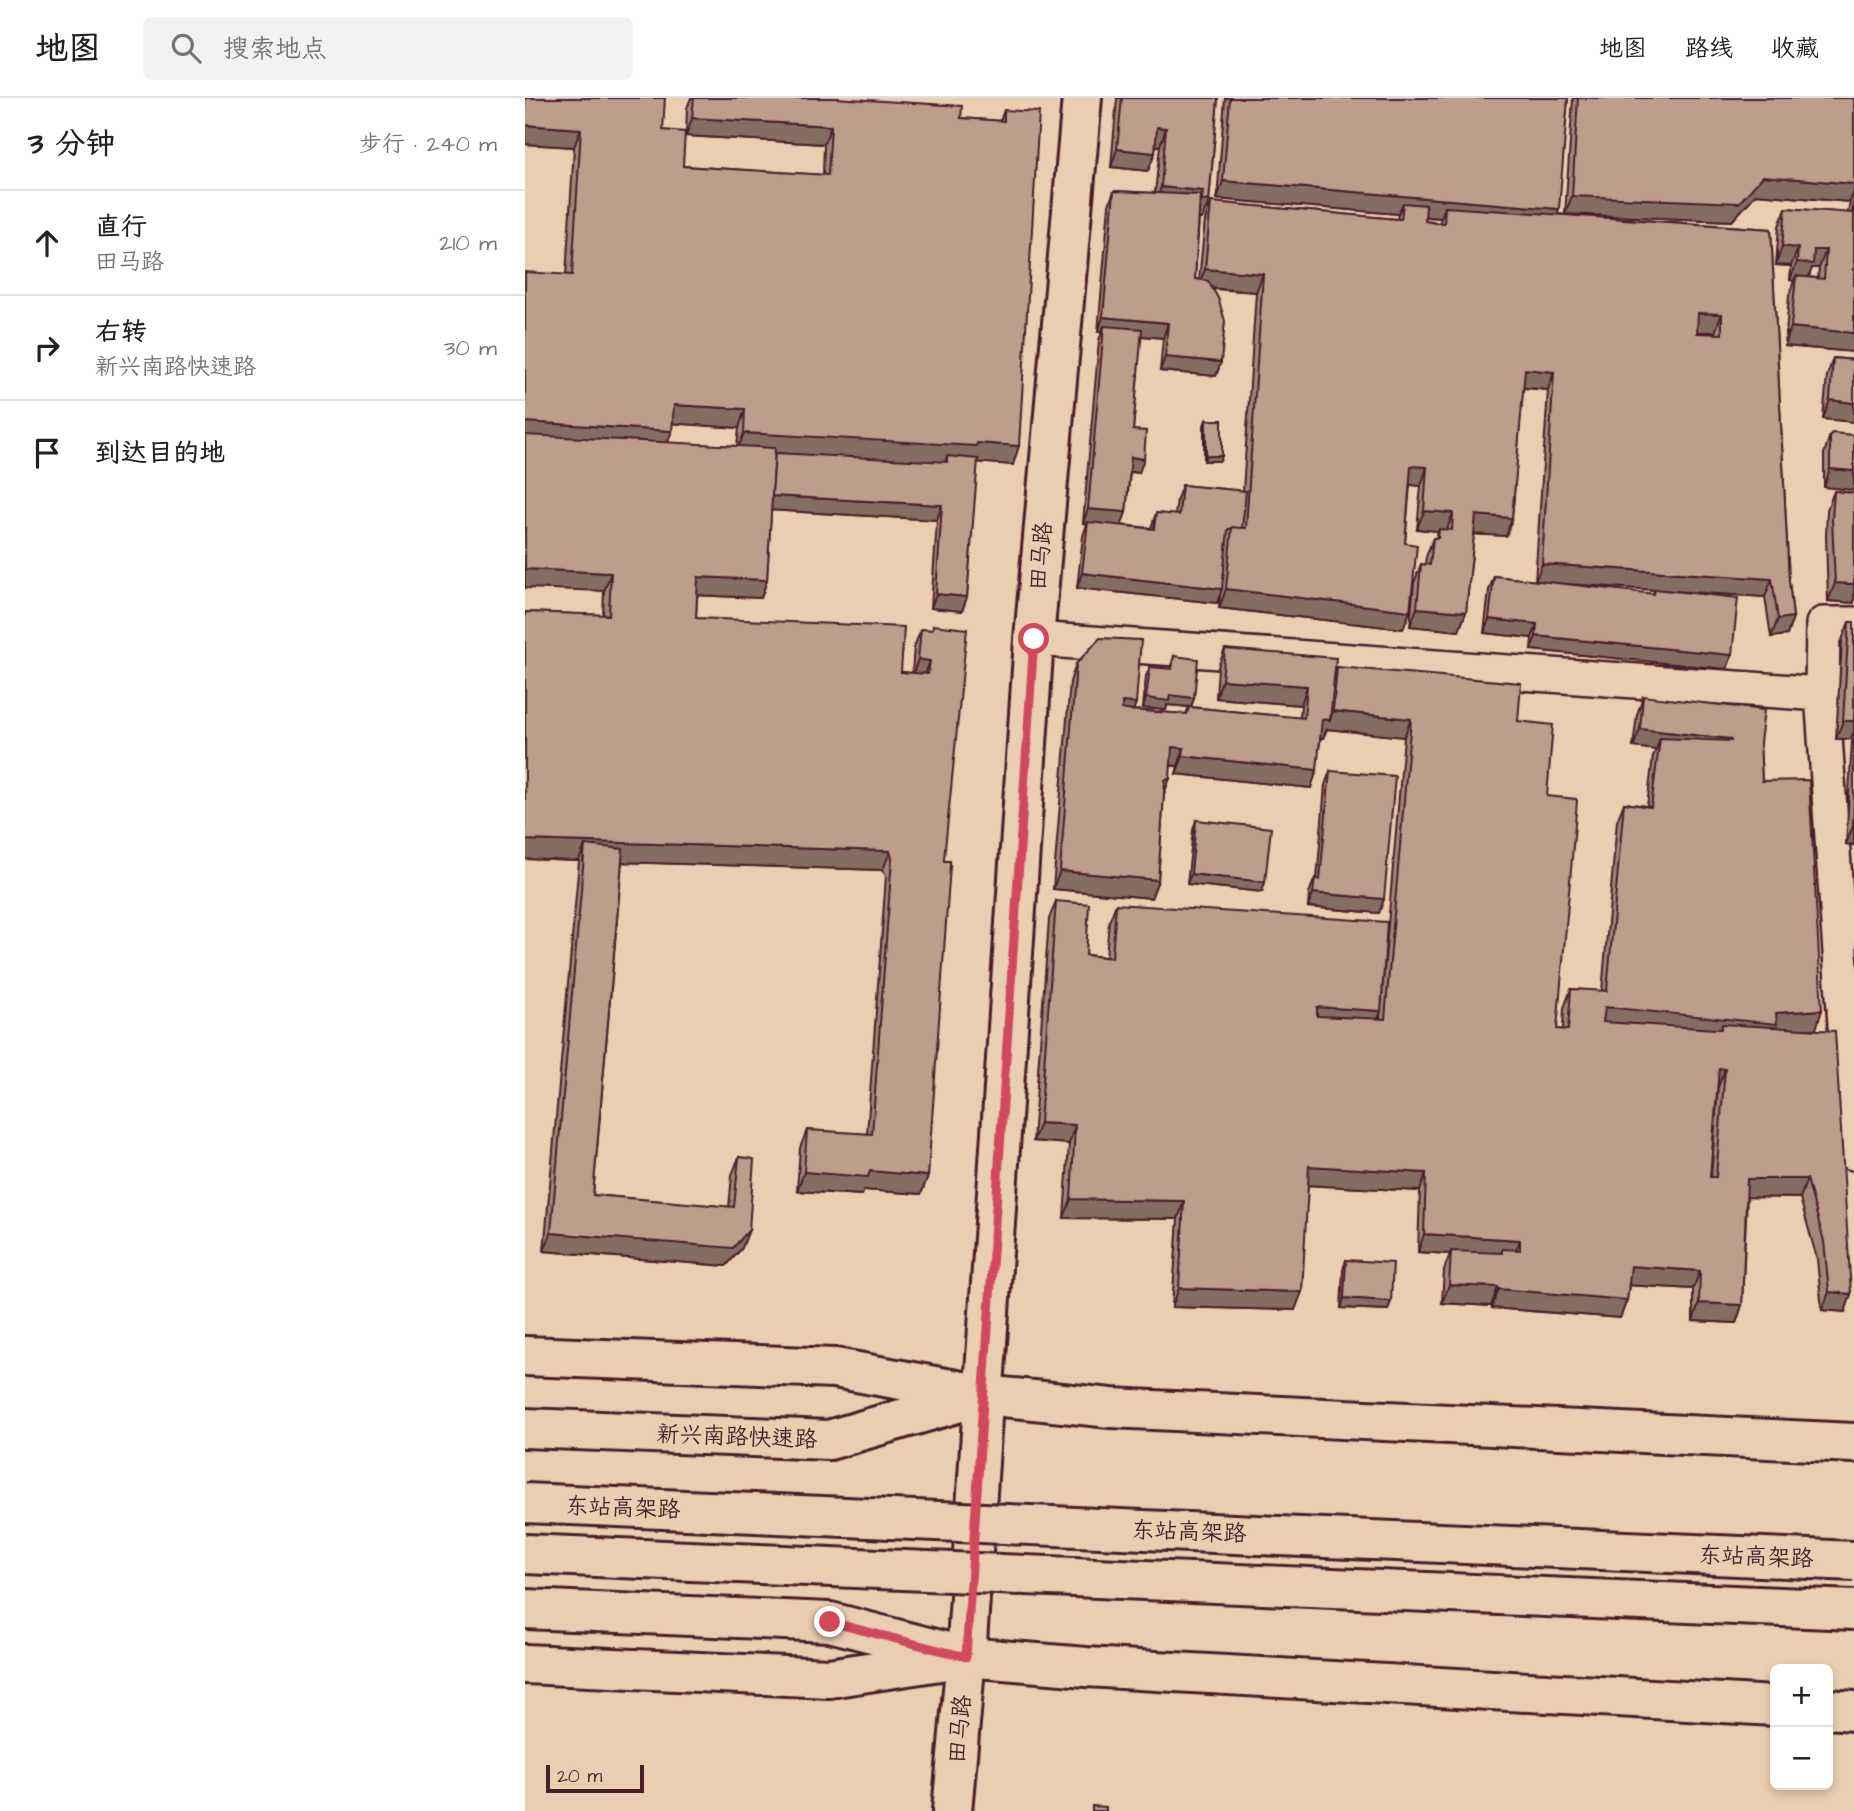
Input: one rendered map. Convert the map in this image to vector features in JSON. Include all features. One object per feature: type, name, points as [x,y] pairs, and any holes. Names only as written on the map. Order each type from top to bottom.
[{"type":"main road","name":"田马路","points":[[952,1811],[966,1657],[1034,639],[1082,98]]},
{"type":"main road","points":[[525,1356],[835,1368],[984,1395],[1111,1408],[1854,1443]]},
{"type":"main road","name":"新兴南路快速路","points":[[525,1428],[828,1440],[984,1395]]},
{"type":"main road","name":"东站高架路","points":[[525,1503],[1854,1561]]},
{"type":"main road","points":[[525,1554],[1854,1610]]},
{"type":"main road","points":[[525,1609],[830,1622],[966,1657],[1086,1667],[1770,1706]]},
{"type":"main road","points":[[525,1664],[829,1678],[966,1657]]},
{"type":"main road","points":[[1833,1709],[1854,1711]]},
{"type":"street","points":[[1854,624],[1823,624],[1822,694],[1854,1153]]},
{"type":"street","points":[[1034,639],[1822,694]]},
{"type":"building","points":[[525,98],[665,98],[663,130],[685,132],[683,166],[828,175],[831,126],[692,118],[694,98],[835,98],[962,106],[961,118],[1004,121],[1004,110],[1039,112],[1019,446],[744,433],[745,409],[674,405],[672,431],[525,422],[525,272],[572,275],[581,129],[525,125]]},
{"type":"building","points":[[1122,98],[1218,98],[1209,201],[1202,200],[1203,191],[1161,187],[1166,128],[1157,127],[1155,153],[1117,149]]},
{"type":"building","points":[[1230,98],[1568,98],[1559,209],[1223,181]]},
{"type":"building","points":[[1578,98],[1854,98],[1854,184],[1763,176],[1739,203],[1572,196]]},
{"type":"building","points":[[1114,191],[1200,195],[1195,279],[1208,281],[1218,298],[1225,321],[1221,362],[1165,357],[1168,323],[1103,317]]},
{"type":"building","points":[[1854,199],[1854,333],[1791,327],[1796,276],[1824,279],[1826,250],[1814,250],[1813,264],[1797,262],[1798,248],[1782,246],[1786,208],[1852,213]]},
{"type":"building","points":[[1211,202],[1397,219],[1401,219],[1403,203],[1426,205],[1425,221],[1435,223],[1444,223],[1445,207],[1771,229],[1793,617],[1778,619],[1772,579],[1542,564],[1554,372],[1525,369],[1512,518],[1476,515],[1466,612],[1417,608],[1421,564],[1430,565],[1433,538],[1438,538],[1439,529],[1452,530],[1453,513],[1424,511],[1427,467],[1411,466],[1405,543],[1417,545],[1410,611],[1226,589],[1232,527],[1246,528],[1263,274],[1205,269]],"holes":[[[1698,313],[1722,314],[1722,334],[1697,333]]]},
{"type":"building","points":[[1104,326],[1142,329],[1133,430],[1146,431],[1144,459],[1131,457],[1126,512],[1088,509]]},
{"type":"building","points":[[1833,358],[1854,360],[1854,403],[1830,400]]},
{"type":"building","points":[[1206,420],[1222,420],[1222,456],[1206,456]]},
{"type":"building","points":[[1832,433],[1854,435],[1854,471],[1830,469]]},
{"type":"building","points":[[525,435],[775,448],[767,580],[698,577],[696,618],[904,627],[901,672],[928,674],[930,661],[918,659],[921,629],[932,630],[933,625],[967,629],[944,859],[950,861],[950,866],[928,1176],[870,1171],[868,1177],[804,1172],[807,1130],[872,1134],[892,858],[890,851],[525,840],[525,612],[609,615],[611,573],[525,569]]},
{"type":"building","points":[[775,453],[947,462],[947,456],[978,459],[967,597],[936,594],[942,505],[772,496]]},
{"type":"building","points":[[1182,485],[1246,491],[1242,528],[1228,529],[1222,589],[1082,573],[1088,522],[1154,529],[1156,513],[1179,515]]},
{"type":"building","points":[[1834,491],[1854,493],[1854,584],[1835,583],[1832,519]]},
{"type":"building","points":[[1494,576],[1654,594],[1655,589],[1738,598],[1732,655],[1536,636],[1537,624],[1489,619]]},
{"type":"building","points":[[1849,622],[1854,622],[1854,721],[1843,721]]},
{"type":"building","points":[[1100,638],[1141,640],[1136,703],[1122,702],[1122,709],[1126,710],[1187,714],[1189,707],[1304,718],[1307,686],[1222,680],[1225,649],[1336,658],[1330,720],[1322,719],[1317,770],[1183,756],[1184,748],[1172,747],[1170,778],[1165,780],[1158,880],[1060,871],[1076,664]]},
{"type":"building","points":[[1174,656],[1198,659],[1194,698],[1170,695],[1169,701],[1146,698],[1150,667],[1172,669]]},
{"type":"building","points":[[1337,667],[1521,683],[1518,721],[1553,725],[1547,796],[1577,801],[1557,1029],[1568,1030],[1571,989],[1607,991],[1624,803],[1651,807],[1660,738],[1731,741],[1640,729],[1643,696],[1764,710],[1760,743],[1762,781],[1809,780],[1822,1010],[1776,1013],[1777,1024],[1605,1007],[1603,1022],[1716,1029],[1721,1029],[1722,1024],[1835,1031],[1851,1294],[1829,1292],[1824,1241],[1807,1179],[1747,1179],[1742,1305],[1699,1303],[1700,1271],[1631,1266],[1627,1300],[1498,1287],[1449,1285],[1451,1251],[1502,1253],[1502,1249],[1520,1250],[1520,1240],[1424,1234],[1426,1173],[1309,1166],[1302,1292],[1179,1288],[1184,1201],[1071,1199],[1075,1125],[1040,1123],[1056,901],[1089,904],[1086,955],[1112,958],[1116,904],[1387,922],[1381,1011],[1317,1007],[1317,1016],[1385,1019],[1411,719],[1333,711]],"holes":[[[1719,1068],[1725,1069],[1716,1177],[1710,1177]]]},
{"type":"building","points":[[1330,771],[1395,776],[1384,899],[1313,893],[1315,878],[1320,880]]},
{"type":"building","points":[[1196,820],[1271,828],[1265,882],[1191,874]]},
{"type":"building","points":[[585,845],[623,849],[593,1195],[734,1207],[739,1157],[754,1159],[749,1230],[733,1248],[551,1233]]},
{"type":"building","points":[[1346,1260],[1393,1263],[1391,1301],[1344,1298]]},
{"type":"building","points":[[1092,1806],[1106,1807],[1106,1811],[1092,1811]]},
{"type":"route","points":[[830,1622],[966,1657],[1034,639]]}]
